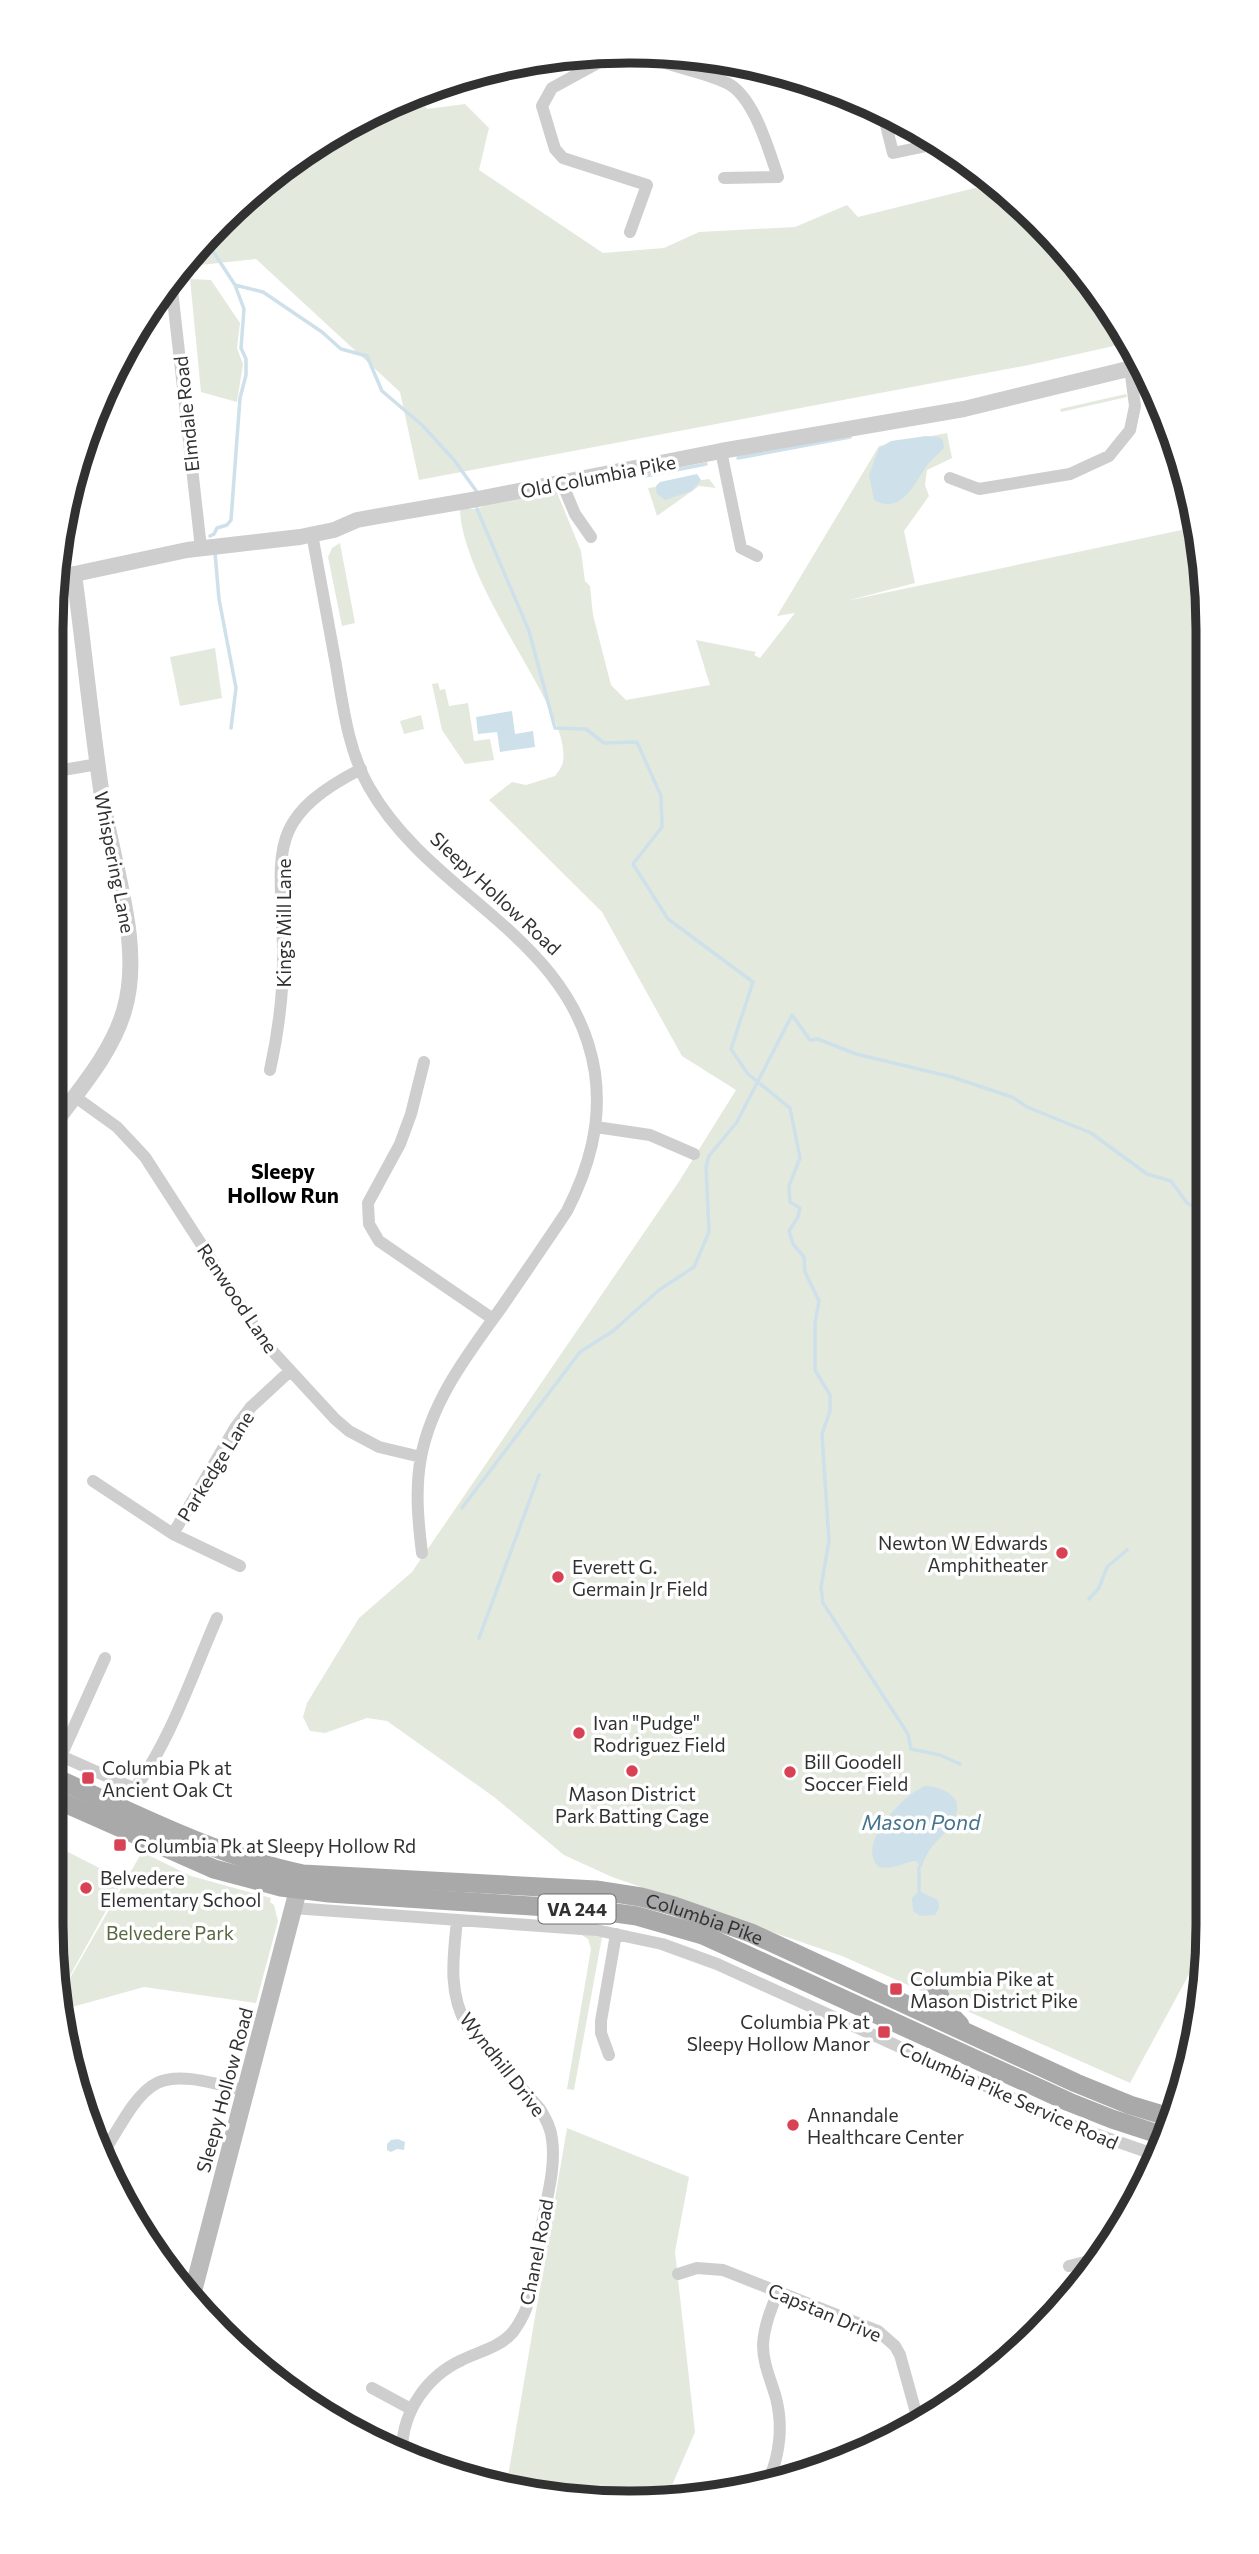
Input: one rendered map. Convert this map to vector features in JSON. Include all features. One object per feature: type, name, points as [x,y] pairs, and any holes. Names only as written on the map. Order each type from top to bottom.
[{"type":"main road","name":"Columbia Pike","points":[[63,1782],[220,1852],[254,1863],[298,1891],[596,1890],[641,1897],[709,1917],[751,1933],[1108,2097],[1163,2115]]},
{"type":"main road","name":"Columbia Pike","points":[[63,1802],[214,1869],[298,1891],[594,1910],[671,1924],[744,1952],[1069,2102],[1156,2134]]},
{"type":"main road","name":"Sleepy Hollow Road","points":[[195,2287],[298,1891]]},
{"type":"main road","points":[[935,1983],[944,2008],[972,2035]]},
{"type":"street","points":[[596,64],[552,88],[542,106],[555,149],[563,158],[647,185],[630,232]]},
{"type":"street","points":[[677,65],[730,84],[748,104],[778,177],[724,178]]},
{"type":"street","points":[[887,127],[893,153],[925,146]]},
{"type":"street","name":"Elmdale Road","points":[[173,295],[201,548]]},
{"type":"street","name":"Old Columbia Pike","points":[[66,576],[201,548],[264,542],[334,530],[368,518],[721,451],[964,409],[1132,368]]},
{"type":"street","points":[[950,478],[979,489],[1070,474],[1109,456],[1130,430],[1135,406],[1135,374]]},
{"type":"street","points":[[721,451],[741,548],[757,556]]},
{"type":"street","points":[[562,483],[575,513],[590,537]]},
{"type":"street","name":"Sleepy Hollow Road","points":[[312,534],[347,728],[361,769],[383,810],[399,831],[534,954],[563,988],[580,1019],[593,1059],[596,1127],[588,1163],[567,1211],[451,1381],[438,1404],[421,1457]]},
{"type":"street","name":"Whispering Lane","points":[[63,1111],[106,1051],[117,1030],[124,1012],[131,973],[130,938],[98,764],[74,574]]},
{"type":"street","points":[[63,770],[98,764]]},
{"type":"street","name":"Kings Mill Lane","points":[[270,1070],[283,994],[280,868],[286,836],[302,809],[315,795],[361,769]]},
{"type":"street","points":[[425,1062],[400,1144],[368,1203],[369,1224],[379,1241],[493,1319]]},
{"type":"street","name":"Renwood Lane","points":[[74,1096],[117,1127],[145,1157],[248,1320],[290,1371],[349,1431],[379,1447],[421,1457]]},
{"type":"street","points":[[596,1127],[650,1135],[694,1154]]},
{"type":"street","name":"Parkedge Lane","points":[[173,1534],[235,1428],[251,1407],[290,1371]]},
{"type":"street","points":[[421,1457],[417,1504],[422,1553]]},
{"type":"street","points":[[93,1481],[173,1534],[240,1566]]},
{"type":"street","points":[[63,1757],[137,1790],[161,1747],[217,1618]]},
{"type":"street","points":[[63,1752],[105,1658]]},
{"type":"street","name":"Columbia Pike Service Road","points":[[298,1891],[457,1921],[583,1929],[662,1944],[717,1964],[1067,2123],[1148,2153]]},
{"type":"street","name":"Wyndhill Drive","points":[[457,1921],[453,1983],[461,2014],[467,2026],[540,2109],[548,2124]]},
{"type":"street","points":[[609,2055],[601,2033],[601,2021],[616,1934]]},
{"type":"street","points":[[108,2146],[136,2100],[158,2082],[181,2078],[246,2091]]},
{"type":"street","name":"Chanel Road","points":[[403,2443],[404,2427],[411,2409],[432,2380],[460,2361],[498,2345],[515,2329],[523,2316],[534,2276],[551,2174],[553,2151],[548,2124]]},
{"type":"street","points":[[1069,2266],[1084,2262]]},
{"type":"street","name":"Capstan Drive","points":[[678,2274],[697,2268],[723,2270],[878,2331],[887,2337],[900,2355],[916,2413]]},
{"type":"street","points":[[771,2473],[778,2454],[779,2418],[777,2400],[765,2369],[763,2346],[765,2329],[778,2292]]},
{"type":"street","points":[[372,2388],[411,2409]]},
{"type":"green space","points":[[422,103],[427,109],[465,104],[489,128],[479,170],[603,253],[664,248],[699,232],[795,227],[847,205],[858,217],[982,186],[1030,229],[1055,256],[1101,315],[1119,345],[1029,365],[419,480],[400,392],[256,259],[196,265],[256,204],[315,158],[346,139]]},
{"type":"green space","points":[[190,279],[211,280],[240,323],[237,348],[243,364],[237,402],[201,392]]},
{"type":"green space","points":[[1126,394],[1127,397],[1061,412],[1060,409]]},
{"type":"green space","points":[[947,433],[952,458],[927,470],[925,485],[929,496],[904,531],[915,583],[846,601],[1187,529],[1191,556],[1196,630],[1195,1962],[1130,2083],[842,1956],[612,1877],[564,1855],[494,1797],[387,1721],[367,1718],[325,1733],[310,1731],[303,1717],[307,1703],[359,1618],[412,1572],[678,1183],[736,1090],[682,1056],[602,912],[489,800],[512,782],[526,785],[555,776],[562,764],[563,753],[551,713],[490,599],[469,552],[460,509],[477,509],[495,501],[556,490],[581,551],[585,581],[590,586],[593,615],[611,685],[626,700],[710,685],[696,640],[756,652],[754,655],[760,658],[795,613],[777,616],[879,446]]},
{"type":"green space","points":[[709,479],[716,488],[699,486],[657,516],[648,488]]},
{"type":"green space","points":[[340,543],[355,623],[342,626],[328,557],[332,548]]},
{"type":"green space","points":[[215,648],[222,698],[180,706],[170,657]]},
{"type":"green space","points":[[438,683],[440,690],[445,689],[449,706],[468,703],[474,741],[490,739],[494,760],[465,764],[442,730],[432,684]]},
{"type":"green space","points":[[421,715],[424,729],[404,734],[400,721]]},
{"type":"green space","points":[[63,1852],[123,1880],[66,1982],[63,1924]]},
{"type":"green space","name":"Belvedere Park","points":[[142,1852],[191,1876],[271,1898],[270,1902],[274,1905],[278,1921],[256,2003],[144,1987],[70,2008],[66,1984]]},
{"type":"green space","points":[[580,1934],[602,1937],[574,2090],[567,2089],[591,1949],[588,1939]]},
{"type":"green space","points":[[567,2128],[689,2177],[675,2252],[695,2432],[670,2490],[592,2490],[508,2478]]},
{"type":"water","points":[[939,437],[943,440],[944,448],[928,464],[913,488],[892,504],[874,500],[869,475],[879,448],[891,441]]},
{"type":"water","points":[[697,474],[701,480],[692,491],[665,500],[657,494],[656,486],[660,482]]},
{"type":"water","points":[[512,711],[515,734],[533,731],[535,747],[500,752],[497,732],[478,734],[476,717]]},
{"type":"water","name":"Mason Pond","points":[[925,1786],[941,1789],[954,1798],[957,1813],[953,1821],[931,1848],[923,1863],[916,1861],[879,1867],[873,1858],[877,1834],[905,1799]]},
{"type":"water","points":[[919,1891],[938,1900],[939,1908],[935,1915],[920,1916],[913,1911],[912,1898]]},
{"type":"water","points":[[391,2140],[405,2142],[404,2150],[387,2150],[387,2144]]},
{"type":"waterway","points":[[210,536],[217,528],[227,525],[231,520],[240,398],[246,375],[246,359],[241,348],[244,309],[235,285],[211,248]]},
{"type":"waterway","points":[[235,285],[263,292],[322,332],[341,349],[367,356],[382,391],[422,425],[454,460],[477,492]]},
{"type":"waterway","points":[[738,458],[850,437]]},
{"type":"waterway","points":[[645,476],[706,464]]},
{"type":"waterway","points":[[477,509],[529,631],[555,728],[586,729],[604,743],[637,742],[661,796],[662,827],[633,864],[668,919],[753,982],[731,1049],[748,1074],[790,1108],[800,1158],[789,1186],[790,1202],[800,1208],[789,1231],[793,1244],[804,1257],[805,1272],[819,1301],[815,1323],[815,1370],[830,1395],[830,1411],[822,1434],[829,1541],[821,1587],[823,1603],[908,1734],[911,1749],[940,1755],[960,1764]]},
{"type":"waterway","points":[[215,553],[219,599],[236,688],[231,728]]},
{"type":"waterway","points":[[462,1508],[580,1352],[613,1331],[659,1290],[694,1267],[709,1232],[706,1167],[709,1156],[737,1122],[792,1015],[810,1040],[818,1039],[856,1054],[952,1077],[1012,1097],[1027,1107],[1091,1133],[1147,1174],[1171,1181],[1187,1203],[1196,1207]]},
{"type":"waterway","points":[[479,1638],[539,1475]]},
{"type":"waterway","points":[[1089,1599],[1099,1588],[1107,1567],[1127,1550]]},
{"type":"waterway","points":[[919,1891],[921,1864]]},
{"type":"place","name":"Newton W Edwards Amphitheater","points":[[1062,1553]]},
{"type":"place","name":"Everett G. Germain Jr Field","points":[[558,1577]]},
{"type":"place","name":"Ivan \"Pudge\" Rodriguez Field","points":[[579,1733]]},
{"type":"place","name":"Mason District Park Batting Cage","points":[[632,1771]]},
{"type":"place","name":"Bill Goodell Soccer Field","points":[[790,1772]]},
{"type":"place","name":"Columbia Pk at Ancient Oak Ct","points":[[88,1778]]},
{"type":"place","name":"Columbia Pk at Sleepy Hollow Rd","points":[[120,1845]]},
{"type":"place","name":"Belvedere Elementary School","points":[[86,1888]]},
{"type":"place","name":"Columbia Pike at Mason District Pike","points":[[896,1989]]},
{"type":"place","name":"Columbia Pk at Sleepy Hollow Manor","points":[[884,2032]]},
{"type":"place","name":"Annandale Healthcare Center","points":[[793,2125]]},
{"type":"district","name":"Sleepy Hollow Run","points":[[283,1182]]}]
